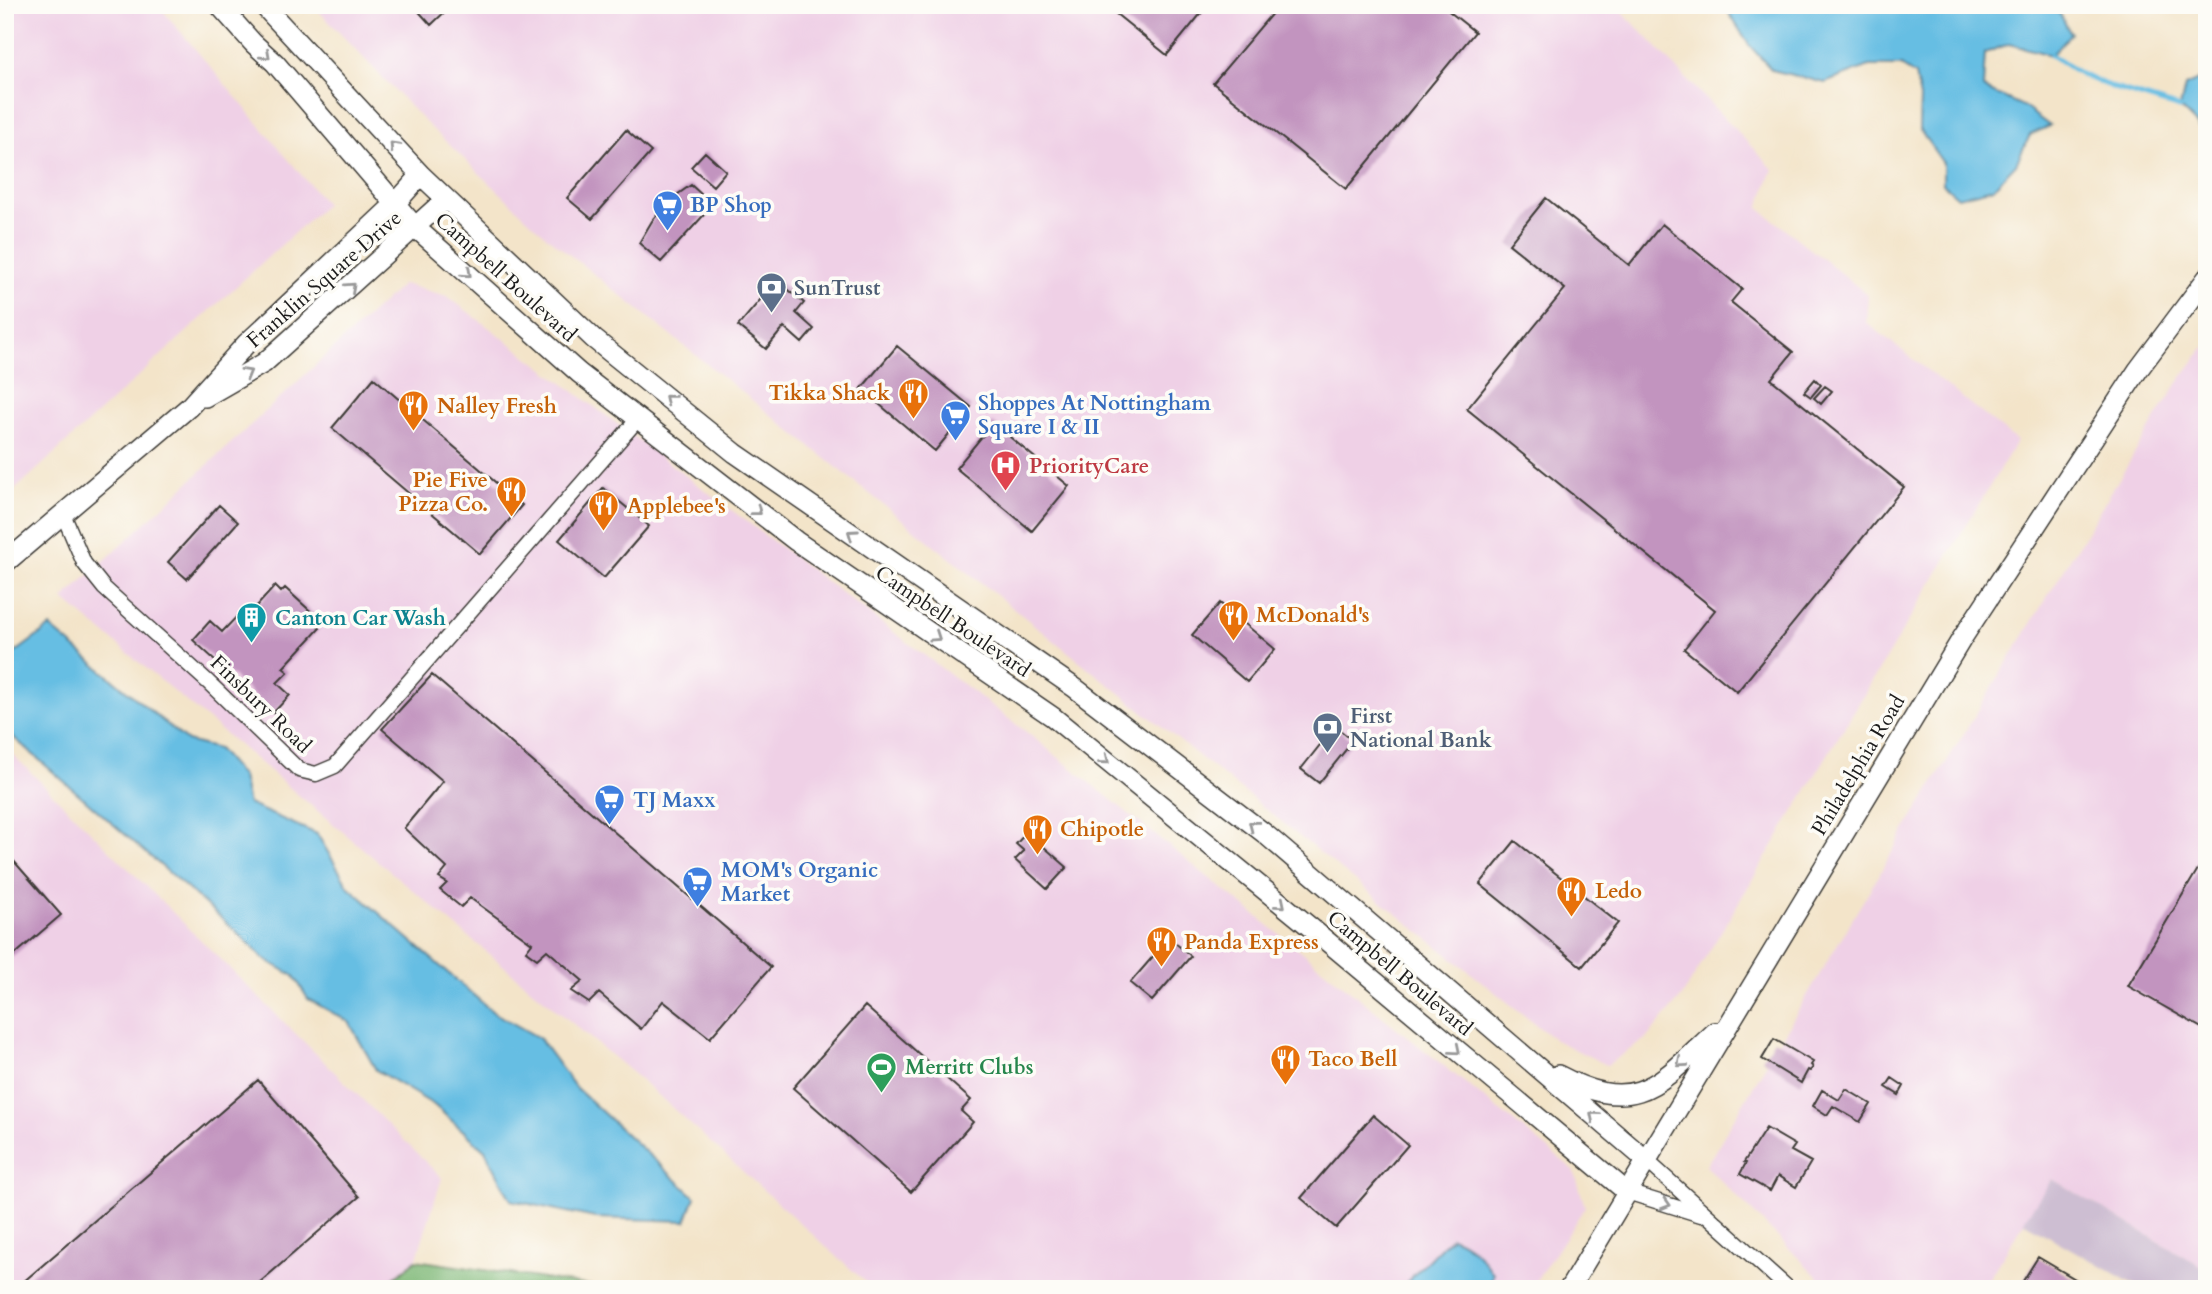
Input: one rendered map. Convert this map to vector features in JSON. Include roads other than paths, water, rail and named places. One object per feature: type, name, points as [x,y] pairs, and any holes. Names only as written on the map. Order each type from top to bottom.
[{"type":"main road","name":"Campbell Boulevard","points":[[219,5],[275,63],[416,228],[579,373],[796,541],[1052,717],[1319,934],[1627,1192]]},
{"type":"main road","name":"Campbell Boulevard","points":[[264,5],[421,175],[594,339],[735,453],[1075,688],[1264,833],[1646,1160]]},
{"type":"main road","name":"Franklin Square Drive","points":[[5,563],[189,407],[247,343],[395,204],[421,175]]},
{"type":"main road","name":"Franklin Square Drive","points":[[189,407],[264,363],[446,199]]},
{"type":"main road","name":"Philadelphia Road","points":[[1569,1289],[1961,640],[2138,370],[2207,278]]},
{"type":"main road","points":[[1525,1058],[1589,1091],[1605,1094],[1637,1093],[1651,1087],[1676,1067],[1732,1017]]},
{"type":"street","name":"Finsbury Road","points":[[63,514],[84,563],[104,588],[208,682],[299,770],[316,774],[335,766],[638,419]]},
{"type":"street","name":"Campbell Boulevard","points":[[1646,1160],[1789,1289]]},
{"type":"street","name":"Campbell Boulevard","points":[[1627,1192],[1706,1216]]},
{"type":"water","points":[[1724,5],[1968,5],[1972,11],[1993,6],[2027,5],[2059,12],[2071,34],[2051,55],[2009,44],[1985,53],[1983,88],[2023,106],[2050,126],[2030,135],[2016,164],[1993,188],[1958,197],[1943,184],[1943,163],[1919,129],[1920,98],[1915,75],[1901,66],[1869,66],[1825,83],[1772,70],[1749,45]]},
{"type":"water","points":[[2207,76],[2207,127],[2203,131],[2180,108],[2185,86]]},
{"type":"water","points":[[50,627],[187,741],[218,749],[242,777],[248,804],[317,834],[349,887],[493,1012],[539,1038],[576,1088],[695,1197],[686,1221],[595,1218],[511,1200],[485,1150],[434,1105],[376,1070],[349,1022],[308,999],[294,976],[264,959],[236,931],[5,730],[5,660]]},
{"type":"water","points":[[1451,1237],[1470,1247],[1485,1262],[1493,1274],[1490,1287],[1400,1289]]},
{"type":"waterway","points":[[2051,55],[2082,75],[2114,88],[2180,108]]},
{"type":"place","name":"BP Shop","points":[[667,232]]},
{"type":"place","name":"SunTrust","points":[[771,315]]},
{"type":"place","name":"Tikka Shack","points":[[913,420]]},
{"type":"place","name":"Nalley Fresh","points":[[414,433]]},
{"type":"place","name":"Shoppes At Nottingham Square I & II","points":[[955,442]]},
{"type":"place","name":"PriorityCare","points":[[1006,493]]},
{"type":"place","name":"Pie Five Pizza Co.","points":[[511,519]]},
{"type":"place","name":"Applebee's","points":[[604,533]]},
{"type":"place","name":"McDonald's","points":[[1233,642]]},
{"type":"place","name":"Canton Car Wash","points":[[252,645]]},
{"type":"place","name":"First National Bank","points":[[1327,755]]},
{"type":"place","name":"TJ Maxx","points":[[610,827]]},
{"type":"place","name":"Chipotle","points":[[1037,856]]},
{"type":"place","name":"MOM's Organic Market","points":[[698,909]]},
{"type":"place","name":"Ledo","points":[[1572,918]]},
{"type":"place","name":"Panda Express","points":[[1161,969]]},
{"type":"place","name":"Taco Bell","points":[[1285,1086]]},
{"type":"place","name":"Merritt Clubs","points":[[882,1094]]}]
